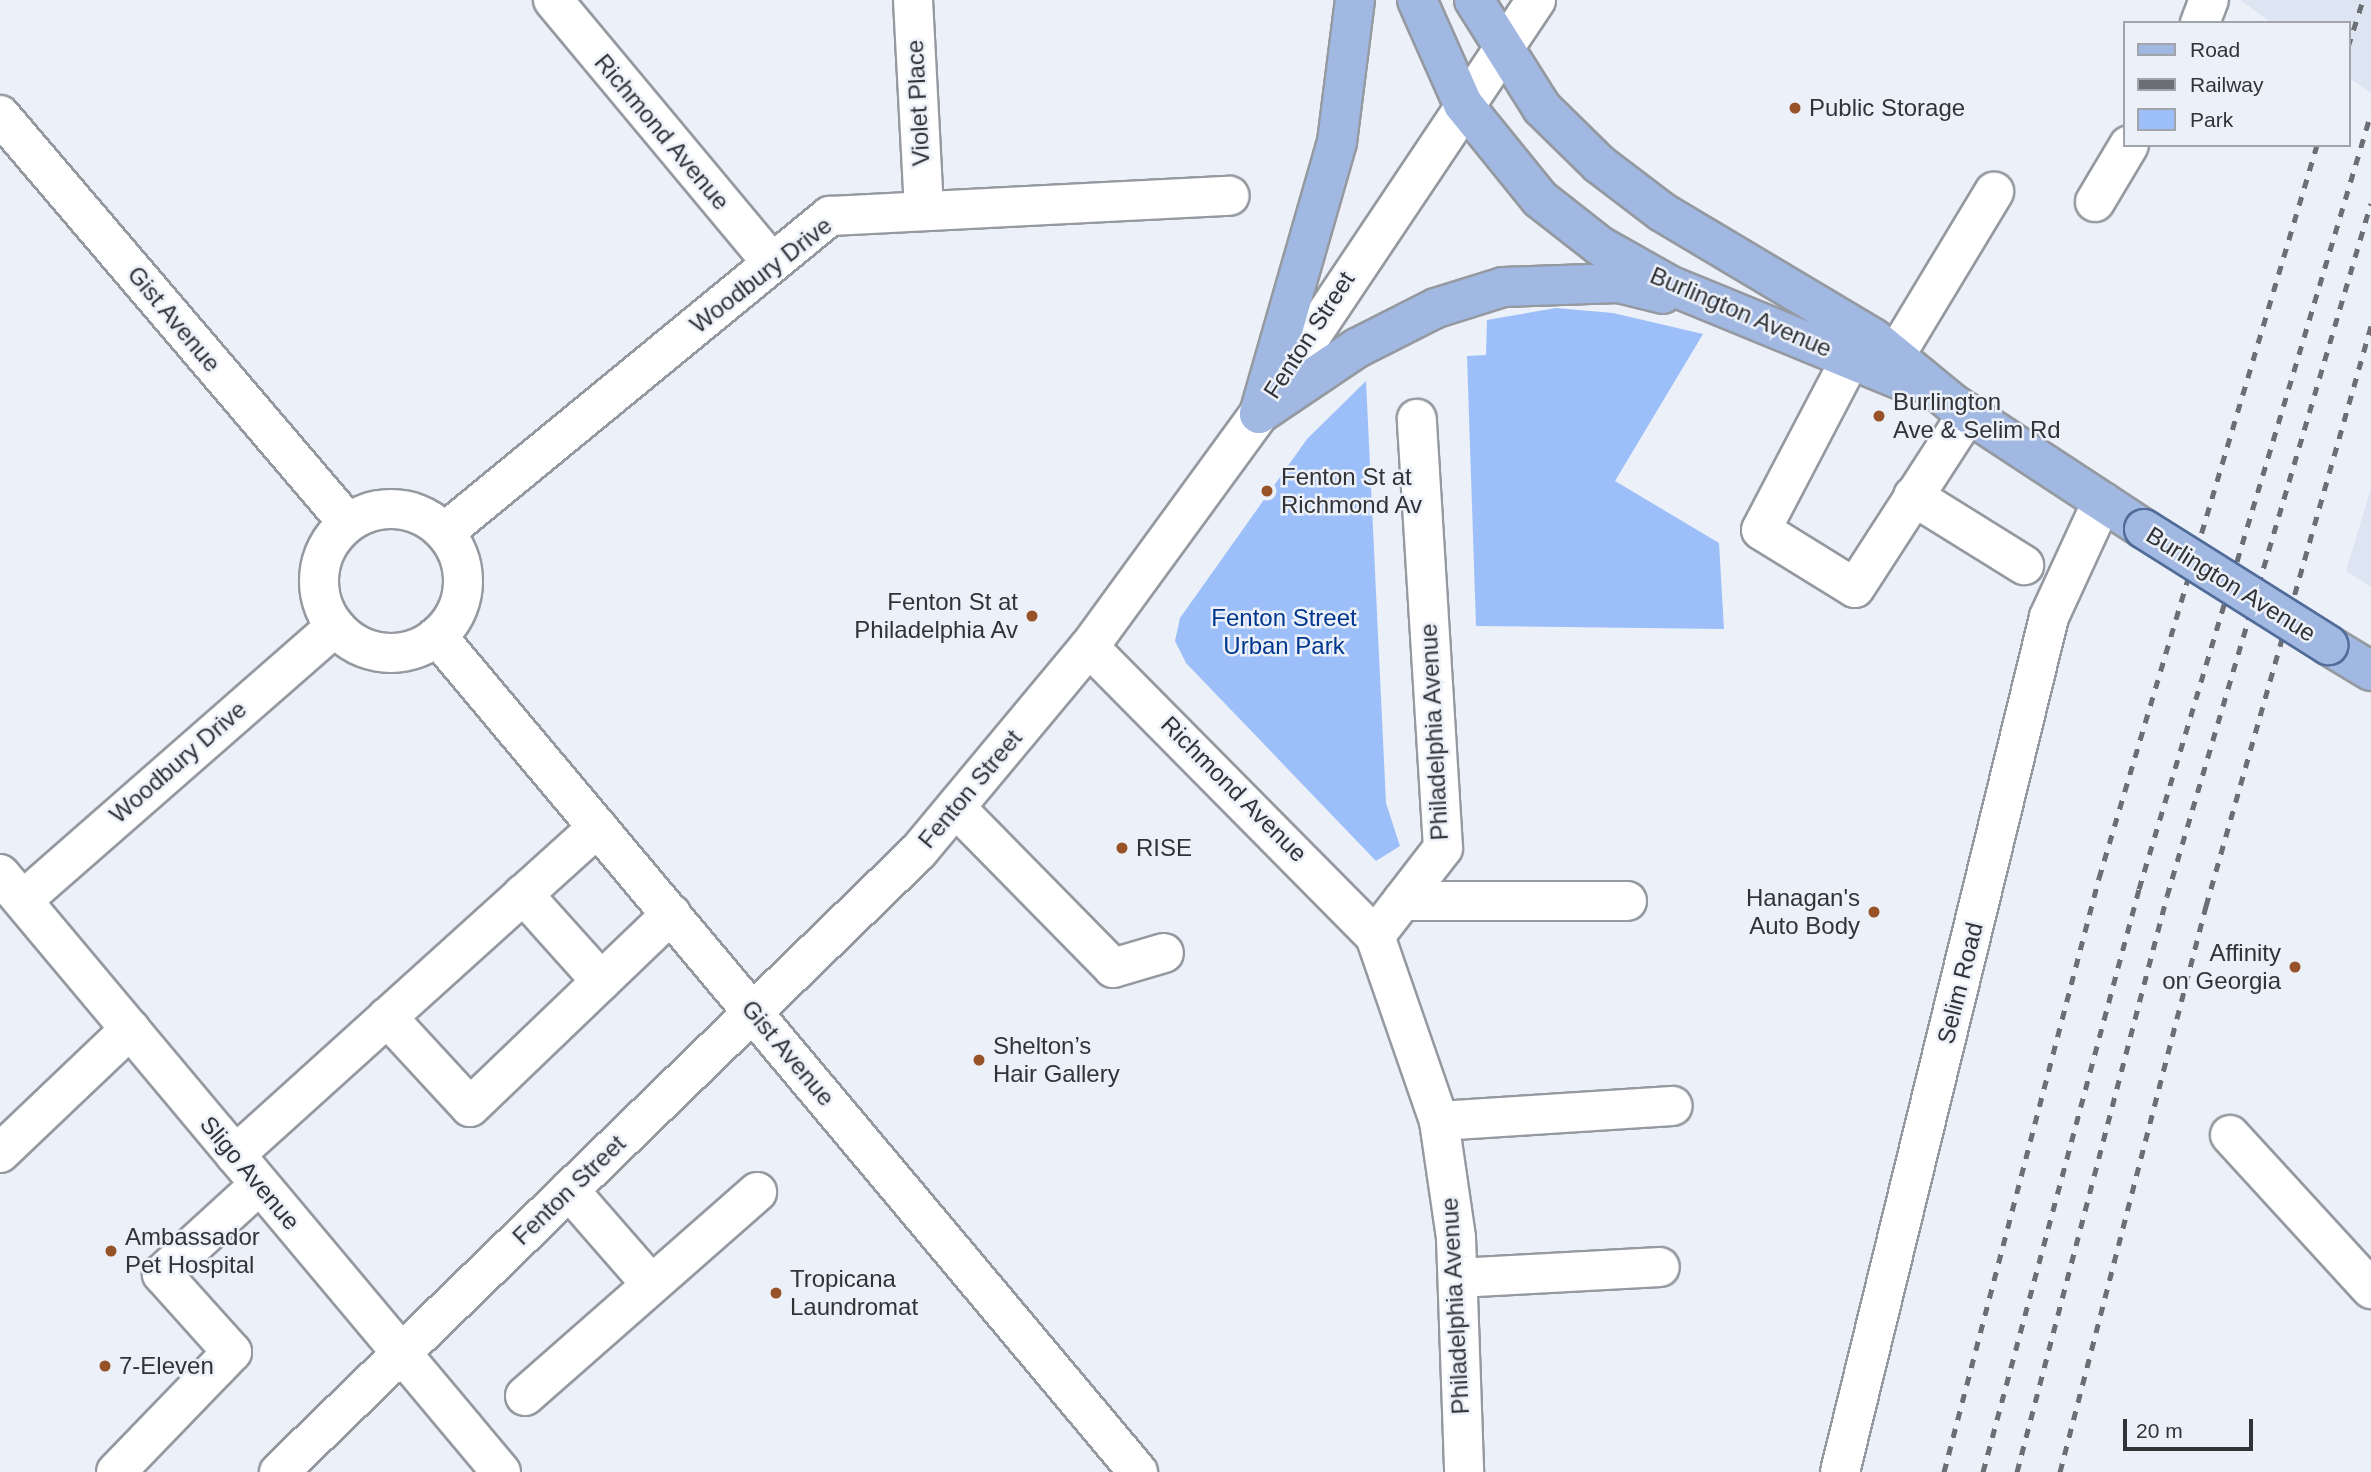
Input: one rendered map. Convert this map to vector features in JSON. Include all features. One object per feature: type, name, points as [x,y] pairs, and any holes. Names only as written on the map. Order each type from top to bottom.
[{"type":"main road","points":[[1259,414],[1337,142],[1355,0]]},
{"type":"main road","points":[[1417,0],[1463,104]]},
{"type":"main road","points":[[1474,0],[1502,48]]},
{"type":"main road","name":"Burlington Avenue","points":[[1502,48],[1542,108],[1599,164],[1662,212],[1895,356],[1960,408],[2102,502],[2371,671]]},
{"type":"main road","name":"Burlington Avenue","points":[[1463,104],[1540,200],[1600,246],[1669,285],[1753,315],[1960,408]]},
{"type":"main road","points":[[1259,414],[1357,348],[1436,308],[1503,287],[1619,283],[1753,315]]},
{"type":"street","name":"Richmond Avenue","points":[[553,0],[772,263]]},
{"type":"street","name":"Violet Place","points":[[913,0],[923,207]]},
{"type":"street","name":"Fenton Street","points":[[279,1472],[753,1012],[956,808],[1089,647],[1259,414],[1463,104],[1536,0]]},
{"type":"street","name":"Gist Avenue","points":[[0,115],[347,522]]},
{"type":"street","points":[[2095,202],[2128,147]]},
{"type":"street","points":[[1895,356],[1994,192]]},
{"type":"street","name":"Woodbury Drive","points":[[446,532],[830,216],[923,207],[1230,196]]},
{"type":"street","points":[[1851,358],[1761,530],[1855,588],[1913,496],[1960,408]]},
{"type":"street","name":"Philadelphia Avenue","points":[[1417,419],[1443,848],[1375,936],[1439,1121],[1458,1278],[1464,1472]]},
{"type":"street","points":[[1913,496],[2024,565]]},
{"type":"street","name":"Selim Road","points":[[1840,1472],[2049,617],[2102,502]]},
{"type":"street","points":[[379,509],[413,511],[446,532],[463,565],[463,596],[451,623],[437,636],[395,654],[358,646],[335,627],[318,583],[322,558],[347,522],[379,509]]},
{"type":"street","name":"Woodbury Drive","points":[[11,887],[335,627]]},
{"type":"street","name":"Gist Avenue","points":[[437,636],[1138,1472]]},
{"type":"street","name":"Richmond Avenue","points":[[1089,647],[1375,936]]},
{"type":"street","points":[[956,808],[1113,968],[1164,953]]},
{"type":"street","points":[[235,1155],[598,827]]},
{"type":"street","name":"Sligo Avenue","points":[[11,887],[501,1472]]},
{"type":"street","points":[[523,894],[601,981]]},
{"type":"street","points":[[1402,901],[1627,901]]},
{"type":"street","points":[[387,1017],[470,1107],[671,914]]},
{"type":"street","points":[[0,1153],[130,1029]]},
{"type":"street","points":[[1439,1121],[1673,1106]]},
{"type":"street","points":[[2230,1135],[2371,1289]]},
{"type":"street","points":[[116,1472],[232,1352],[162,1274],[259,1185]]},
{"type":"street","points":[[569,1190],[651,1284]]},
{"type":"street","points":[[525,1395],[757,1192]]},
{"type":"street","points":[[1458,1278],[1660,1267]]},
{"type":"shaded area","points":[[2240,0],[2371,0],[2371,93],[2350,78],[2350,21],[2269,21]]},
{"type":"shaded area","points":[[2371,488],[2371,587],[2346,571]]},
{"type":"green space","points":[[1556,308],[1613,313],[1703,334],[1615,481],[1719,543],[1724,629],[1476,626],[1467,356],[1486,355],[1487,320]]},
{"type":"green space","name":"Fenton Street Urban Park","points":[[1366,381],[1386,803],[1400,846],[1376,861],[1186,663],[1175,641],[1180,618],[1307,439]]},
{"type":"railway","points":[[2350,41],[2363,0]]},
{"type":"railway","points":[[1983,1472],[2139,889],[2371,113]]},
{"type":"railway","points":[[1944,1472],[2099,878],[2316,147]]},
{"type":"railway","points":[[2017,1472],[2167,896],[2371,203]]},
{"type":"railway","points":[[2060,1472],[2206,906],[2371,326]]},
{"type":"place","name":"Public Storage","points":[[1795,108]]},
{"type":"place","name":"Burlington Ave & Selim Rd","points":[[1879,416]]},
{"type":"place","name":"Fenton St at Richmond Av","points":[[1267,491]]},
{"type":"place","name":"Fenton St at Philadelphia Av","points":[[1032,616]]},
{"type":"place","name":"RISE","points":[[1122,848]]},
{"type":"place","name":"Hanagan's Auto Body","points":[[1874,912]]},
{"type":"place","name":"Affinity on Georgia","points":[[2295,967]]},
{"type":"place","name":"Shelton’s Hair Gallery","points":[[979,1060]]},
{"type":"place","name":"Ambassador Pet Hospital","points":[[111,1251]]},
{"type":"place","name":"Tropicana Laundromat","points":[[776,1293]]},
{"type":"place","name":"7-Eleven","points":[[105,1366]]}]
